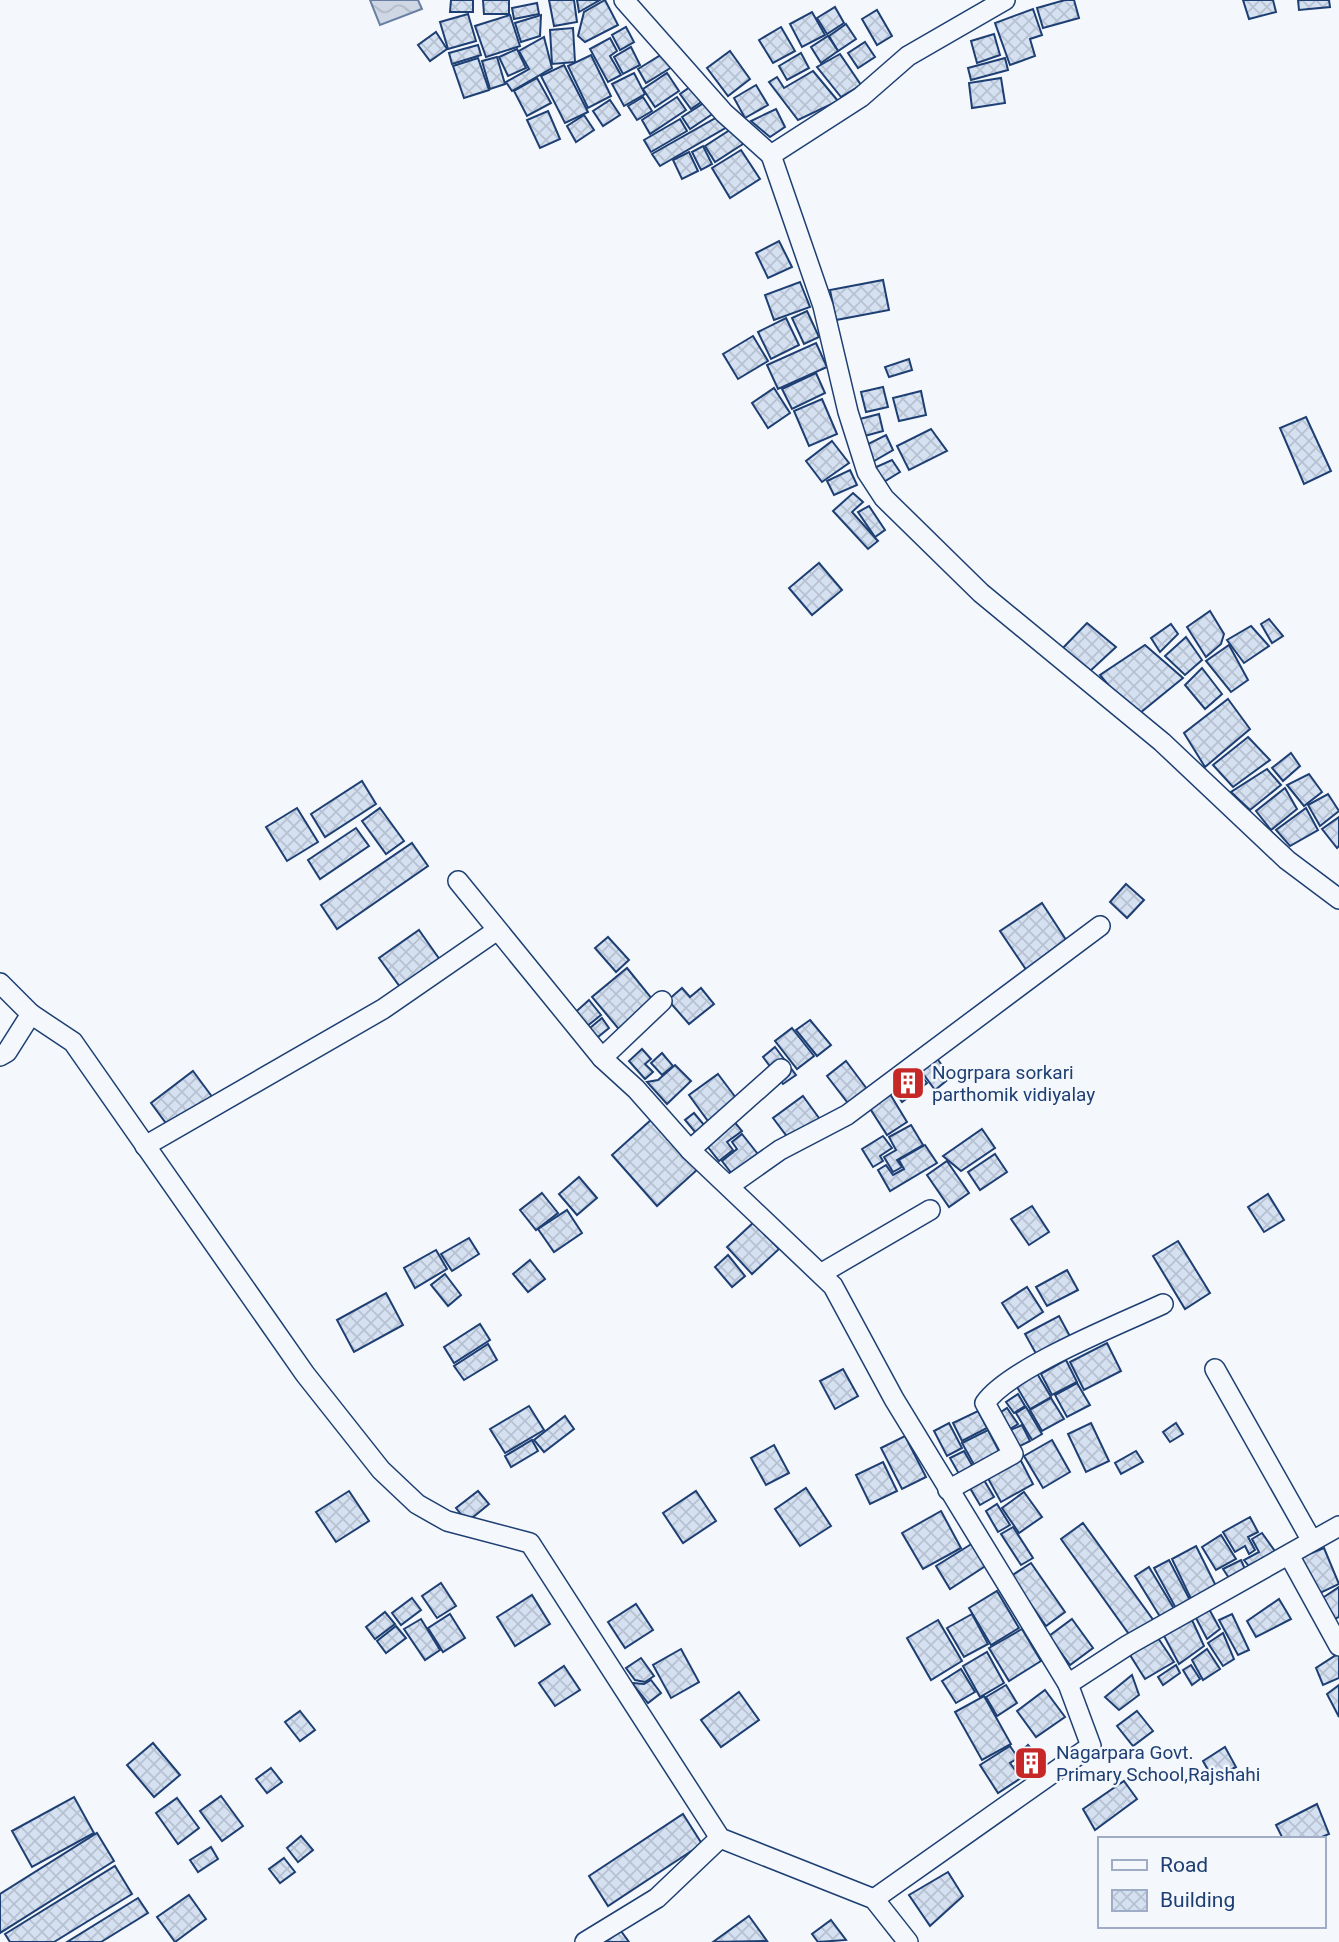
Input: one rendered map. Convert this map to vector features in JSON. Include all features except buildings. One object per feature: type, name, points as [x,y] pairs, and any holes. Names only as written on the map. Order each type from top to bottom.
[{"type":"street","points":[[624,0],[724,113],[771,155],[823,306],[845,400],[867,472],[884,498],[981,593],[1162,742],[1287,860],[1339,899]]},
{"type":"street","points":[[771,155],[861,97],[908,56],[1005,0]]},
{"type":"street","points":[[458,881],[602,1058],[636,1089],[690,1150],[833,1286],[894,1399],[1068,1684],[1091,1746],[874,1899]]},
{"type":"street","points":[[729,1186],[780,1150],[847,1115],[1100,926]]},
{"type":"street","points":[[145,1146],[383,1009],[496,931]]},
{"type":"street","points":[[0,983],[31,1014],[73,1042],[305,1374],[381,1470],[417,1504],[447,1521],[530,1543],[720,1838],[874,1899],[908,1942]]},
{"type":"street","points":[[602,1058],[662,1001]]},
{"type":"street","points":[[0,1056],[7,1052],[31,1014]]},
{"type":"street","points":[[690,1150],[781,1069]]},
{"type":"street","points":[[822,1273],[930,1210]]},
{"type":"street","points":[[948,1490],[1013,1454],[985,1403],[994,1390],[1067,1349],[1163,1304]]},
{"type":"street","points":[[1214,1369],[1312,1541]]},
{"type":"street","points":[[1068,1684],[1128,1645],[1339,1526]]},
{"type":"street","points":[[1289,1555],[1339,1646]]},
{"type":"street","points":[[585,1942],[657,1898],[720,1838]]},
{"type":"water","points":[[370,0],[418,0],[422,9],[380,25]]},
{"type":"place","name":"Nogrpara sorkari parthomik vidiyalay","points":[[908,1083]]},
{"type":"place","name":"Nagarpara Govt. Primary School,Rajshahi","points":[[1031,1763]]}]
